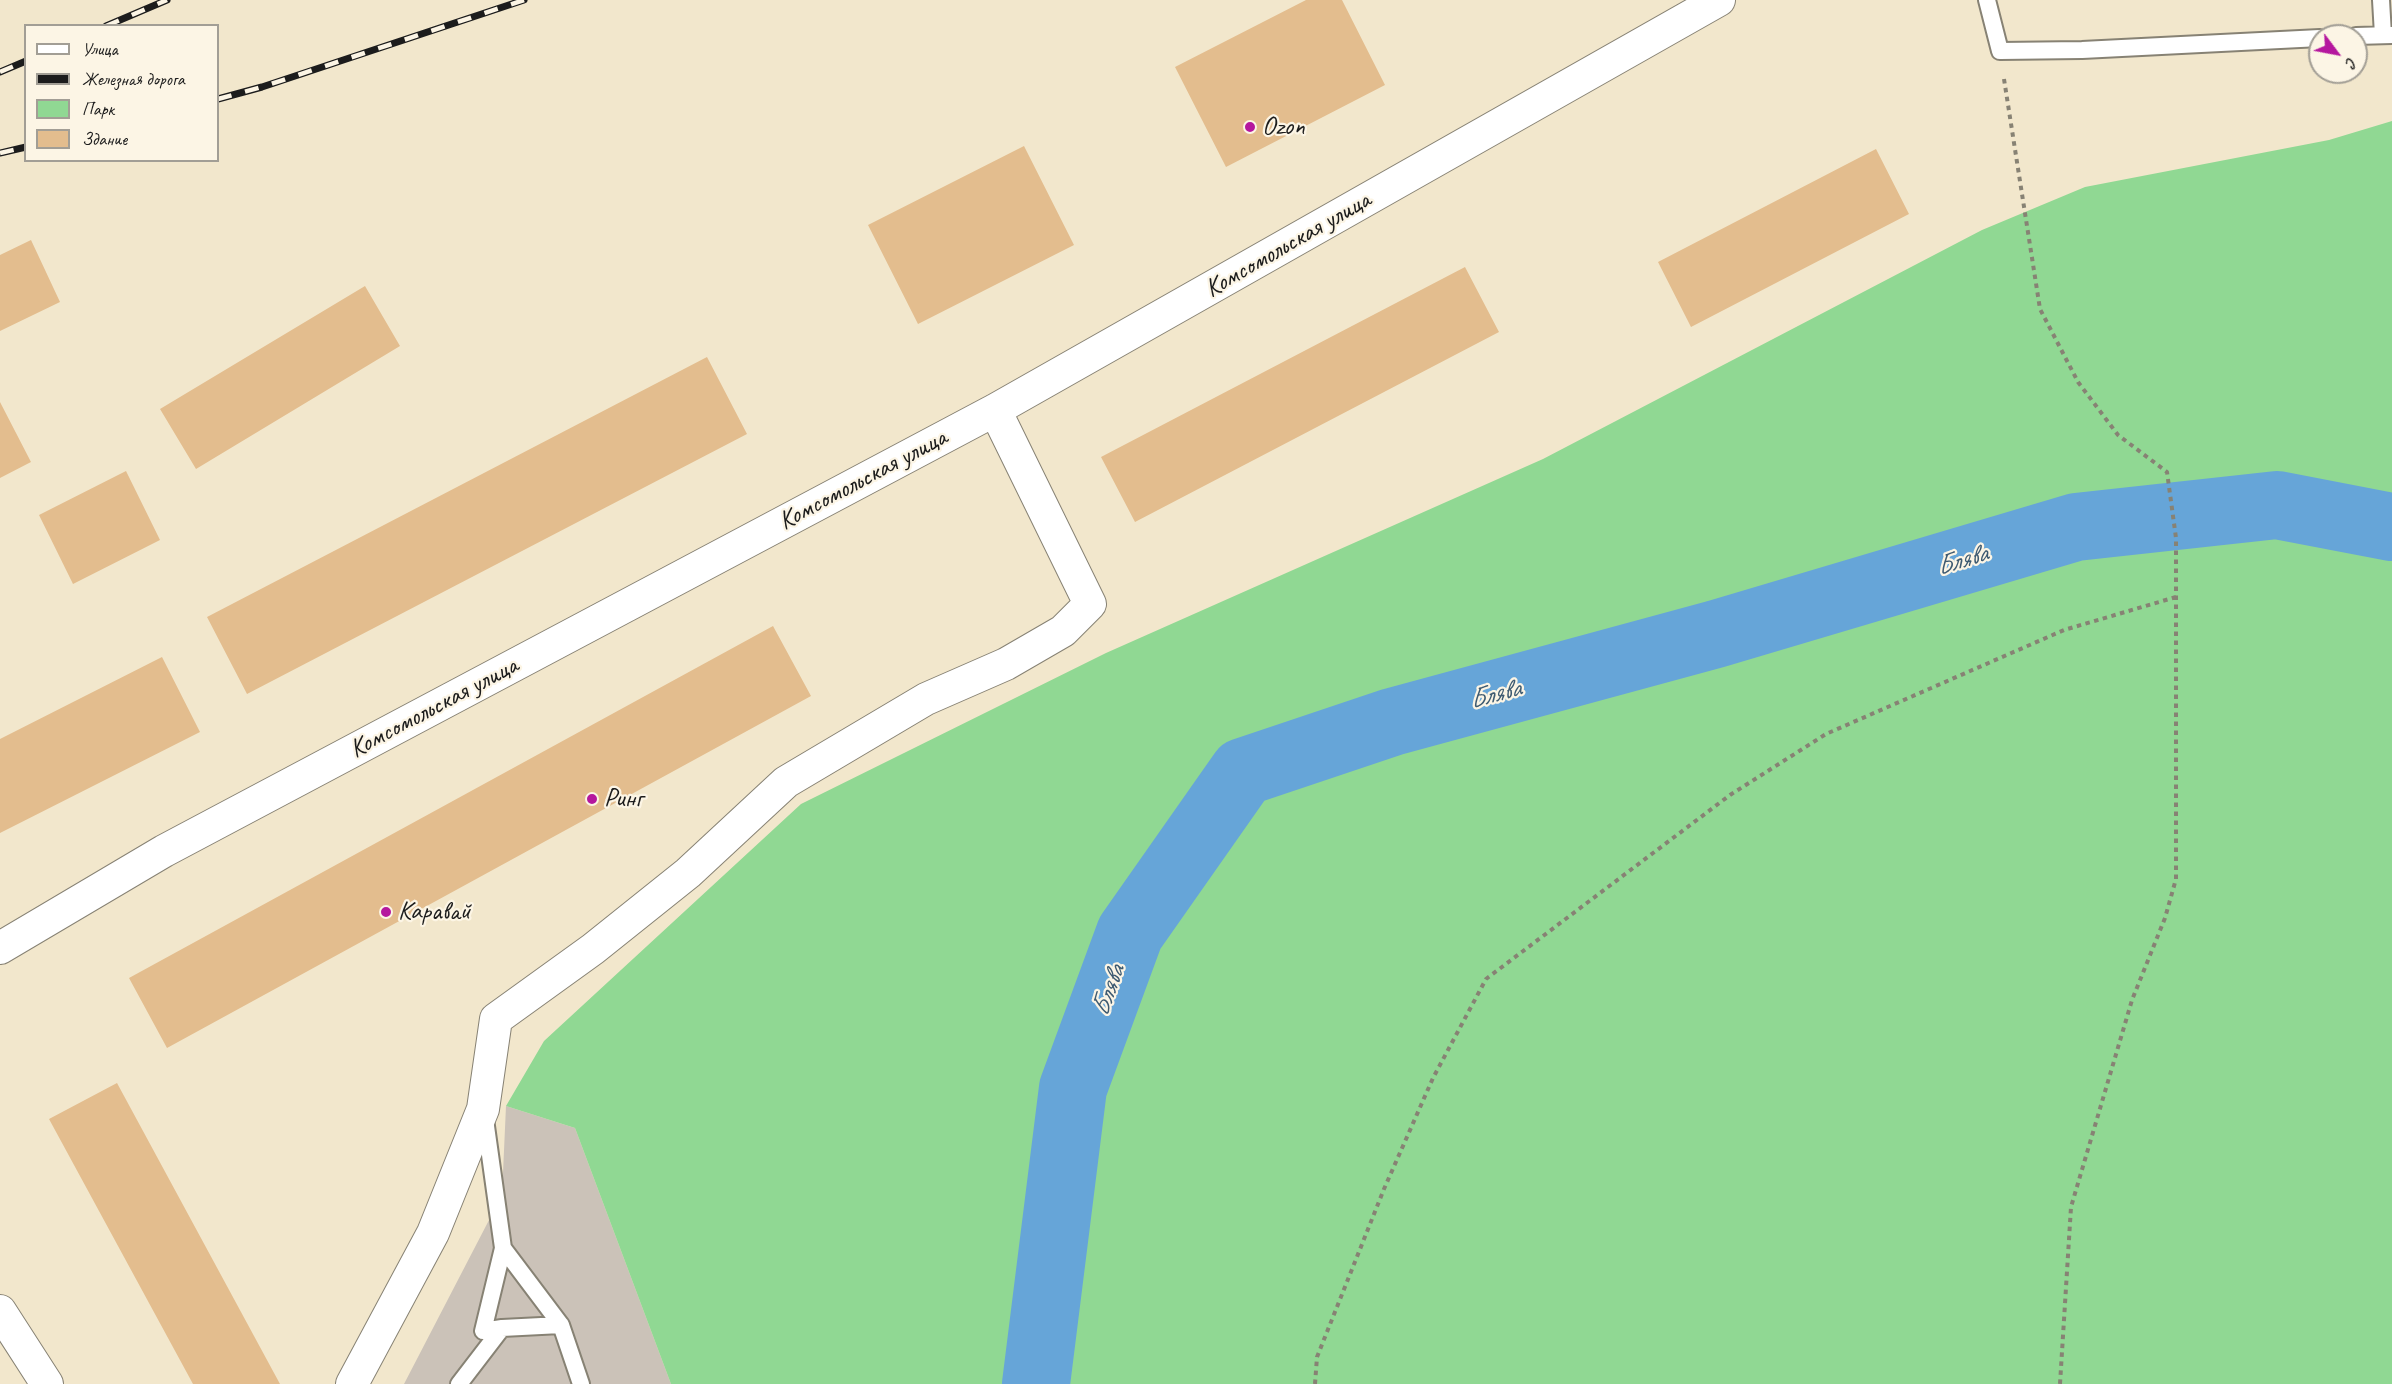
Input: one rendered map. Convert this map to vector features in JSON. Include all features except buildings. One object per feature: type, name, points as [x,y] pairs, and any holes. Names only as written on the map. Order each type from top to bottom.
[{"type":"street","name":"Комсомольская улица","points":[[0,948],[164,851],[995,410],[1719,0]]},
{"type":"street","points":[[352,1384],[433,1233],[483,1109],[496,1019],[593,949],[688,873],[786,782],[926,699],[1005,664],[1063,631],[1090,604],[995,410]]},
{"type":"street","points":[[0,1311],[47,1384]]},
{"type":"lane","points":[[1987,0],[2000,51],[2082,50],[2308,39]]},
{"type":"lane","points":[[2368,36],[2387,35],[2381,0]]},
{"type":"lane","points":[[483,1109],[503,1248],[483,1331],[561,1325]]},
{"type":"lane","points":[[503,1248],[561,1325],[581,1384]]},
{"type":"lane","points":[[459,1384],[502,1328]]},
{"type":"path","points":[[2000,51],[2040,309],[2078,382],[2118,435],[2167,472],[2176,538],[2176,879],[2165,918],[2132,1000],[2071,1207],[2060,1384]]},
{"type":"path","points":[[1315,1384],[1317,1357],[1384,1189],[1433,1078],[1486,979],[1730,795],[1826,734],[2064,630],[2176,597]]},
{"type":"shaded area","points":[[506,1106],[575,1128],[671,1384],[404,1384],[502,1195]]},
{"type":"green space","points":[[2392,121],[2392,1384],[671,1384],[575,1128],[506,1106],[544,1041],[801,804],[1106,653],[1543,459],[1982,230],[2085,187],[2329,140]]},
{"type":"waterway","name":"Блява","points":[[1036,1384],[1073,1088],[1130,933],[1243,772],[1392,722],[1716,634],[2076,527],[2277,505],[2392,527]]},
{"type":"railway","points":[[111,24],[167,0]]},
{"type":"railway","points":[[219,99],[262,87],[524,0]]},
{"type":"railway","points":[[0,72],[24,62]]},
{"type":"railway","points":[[0,153],[24,147]]},
{"type":"place","name":"Ozon","points":[[1250,127]]},
{"type":"place","name":"Ринг","points":[[592,799]]},
{"type":"place","name":"Каравай","points":[[386,912]]}]
